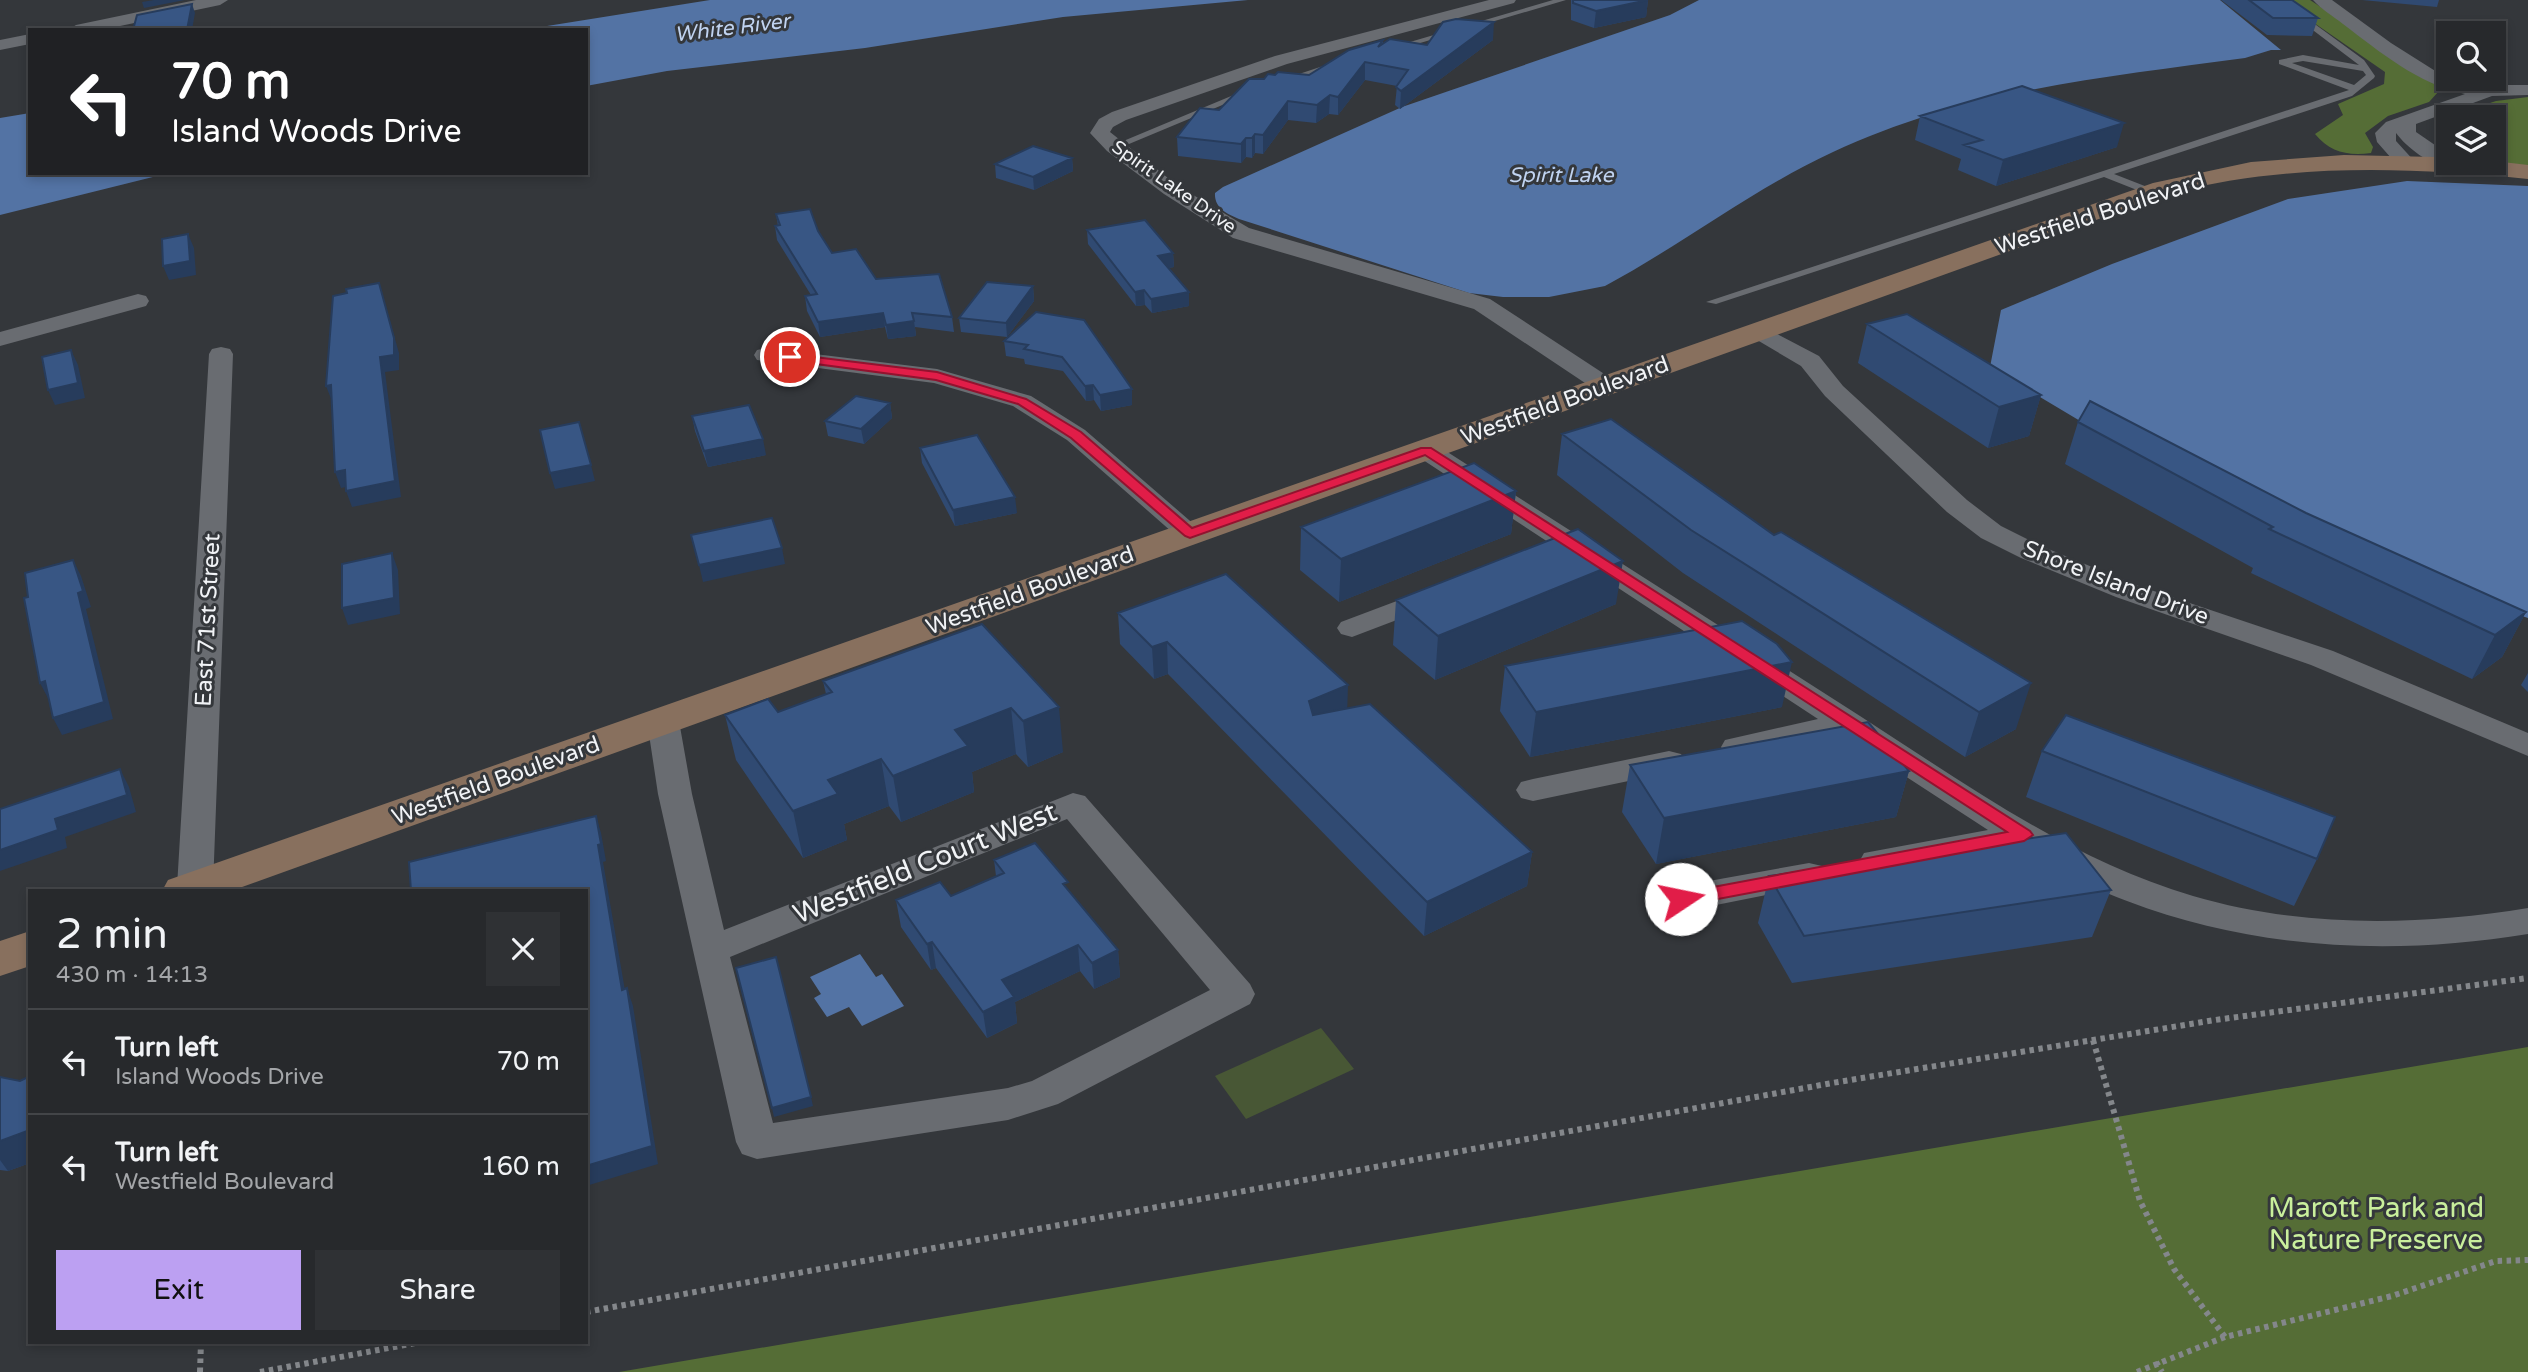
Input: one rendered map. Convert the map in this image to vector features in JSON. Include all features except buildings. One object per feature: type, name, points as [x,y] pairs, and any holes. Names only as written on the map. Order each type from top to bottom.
[{"type":"street","points":[[86,28],[220,0]]},
{"type":"street","name":"Spirit Lake Drive","points":[[1508,0],[1281,60],[1123,115],[1106,123],[1100,133],[1114,147],[1171,190],[1241,233],[1482,304],[1606,386]]},
{"type":"street","points":[[2321,0],[2418,68],[2436,76]]},
{"type":"street","points":[[0,46],[28,39]]},
{"type":"street","points":[[2506,91],[2528,90]]},
{"type":"street","points":[[2435,110],[2457,91]]},
{"type":"street","points":[[2406,163],[2387,142],[2385,133],[2435,110],[2491,91]]},
{"type":"street","points":[[2400,125],[2414,142],[2436,154]]},
{"type":"street","name":"Westfield Boulevard","points":[[190,889],[2151,192],[2198,178],[2263,168],[2333,163],[2436,163]]},
{"type":"street","name":"Westfield Boulevard","points":[[2506,169],[2528,172]]},
{"type":"street","points":[[0,339],[138,301]]},
{"type":"street","name":"Shore Island Drive","points":[[1759,332],[1810,361],[1834,391],[1957,506],[1990,532],[2126,591],[2322,658],[2528,745]]},
{"type":"street","name":"East 71st Street","points":[[190,889],[221,354]]},
{"type":"street","points":[[766,355],[937,376],[1022,401],[1076,435],[1190,533]]},
{"type":"street","points":[[1426,450],[1557,548],[1848,723],[2024,835],[2092,872],[2147,894],[2205,912],[2265,924],[2357,934],[2423,935],[2485,930],[2528,921]]},
{"type":"street","points":[[1352,628],[1454,588]]},
{"type":"street","name":"Westfield Court West","points":[[663,721],[675,794],[710,950],[757,1142],[1008,1104],[1044,1093],[1236,994],[1073,804],[710,950]]},
{"type":"street","points":[[1533,790],[1848,723]]},
{"type":"street","points":[[1681,899],[2024,835]]},
{"type":"street","points":[[0,959],[28,949]]},
{"type":"lane","points":[[1385,50],[1562,0]]},
{"type":"lane","points":[[1712,302],[2349,94],[2371,76],[2343,47],[2277,0]]},
{"type":"lane","points":[[2356,89],[2283,62],[2303,58],[2366,69]]},
{"type":"lane","points":[[1269,85],[1346,62]]},
{"type":"lane","points":[[1114,147],[1256,89]]},
{"type":"lane","points":[[2105,174],[2151,192]]},
{"type":"path","points":[[588,1312],[1819,1085],[2215,1020],[2528,978]]},
{"type":"path","points":[[2093,1040],[2140,1201],[2175,1269],[2225,1337]]},
{"type":"path","points":[[2137,1372],[2156,1362],[2225,1337],[2392,1296],[2496,1261],[2528,1260]]},
{"type":"path","points":[[200,1372],[201,1344]]},
{"type":"path","points":[[260,1372],[410,1344]]},
{"type":"path","points":[[2156,1362],[2162,1372]]},
{"type":"green space","points":[[2281,0],[2310,0],[2436,83],[2436,91],[2439,91],[2429,102],[2388,116],[2365,133],[2373,147],[2371,153],[2347,153],[2327,145],[2315,134],[2343,115],[2338,104],[2384,84],[2385,72]]},
{"type":"green space","points":[[2528,97],[2528,167],[2506,164],[2506,105],[2484,105]]},
{"type":"green space","points":[[1321,1028],[1354,1069],[1246,1119],[1215,1076]]},
{"type":"green space","name":"Marott Park and Nature Preserve","points":[[2528,1047],[2528,1372],[619,1372]]},
{"type":"water","name":"White River","points":[[710,0],[1248,0],[1063,17],[865,48],[667,71],[588,86],[588,28],[535,28]]},
{"type":"water","name":"Spirit Lake","points":[[1699,0],[2220,0],[2281,50],[2271,50],[2245,58],[2035,89],[1932,114],[1882,131],[1803,167],[1605,286],[1549,297],[1503,297],[1469,293],[1239,219],[1226,213],[1217,203],[1215,193],[1223,187],[1402,107],[1670,15]]},
{"type":"water","points":[[28,113],[28,175],[161,175],[0,215],[0,118]]},
{"type":"water","points":[[2407,181],[2528,186],[2528,618],[2434,587],[2107,437],[1990,367],[2001,310],[2112,264],[2288,199]]},
{"type":"water","points":[[860,954],[876,977],[882,974],[904,1006],[862,1026],[849,1007],[827,1017],[814,998],[821,994],[810,977]]},
{"type":"route","points":[[790,357],[937,376],[1022,401],[1076,435],[1190,533],[1426,450],[2024,835],[1681,899]]}]
